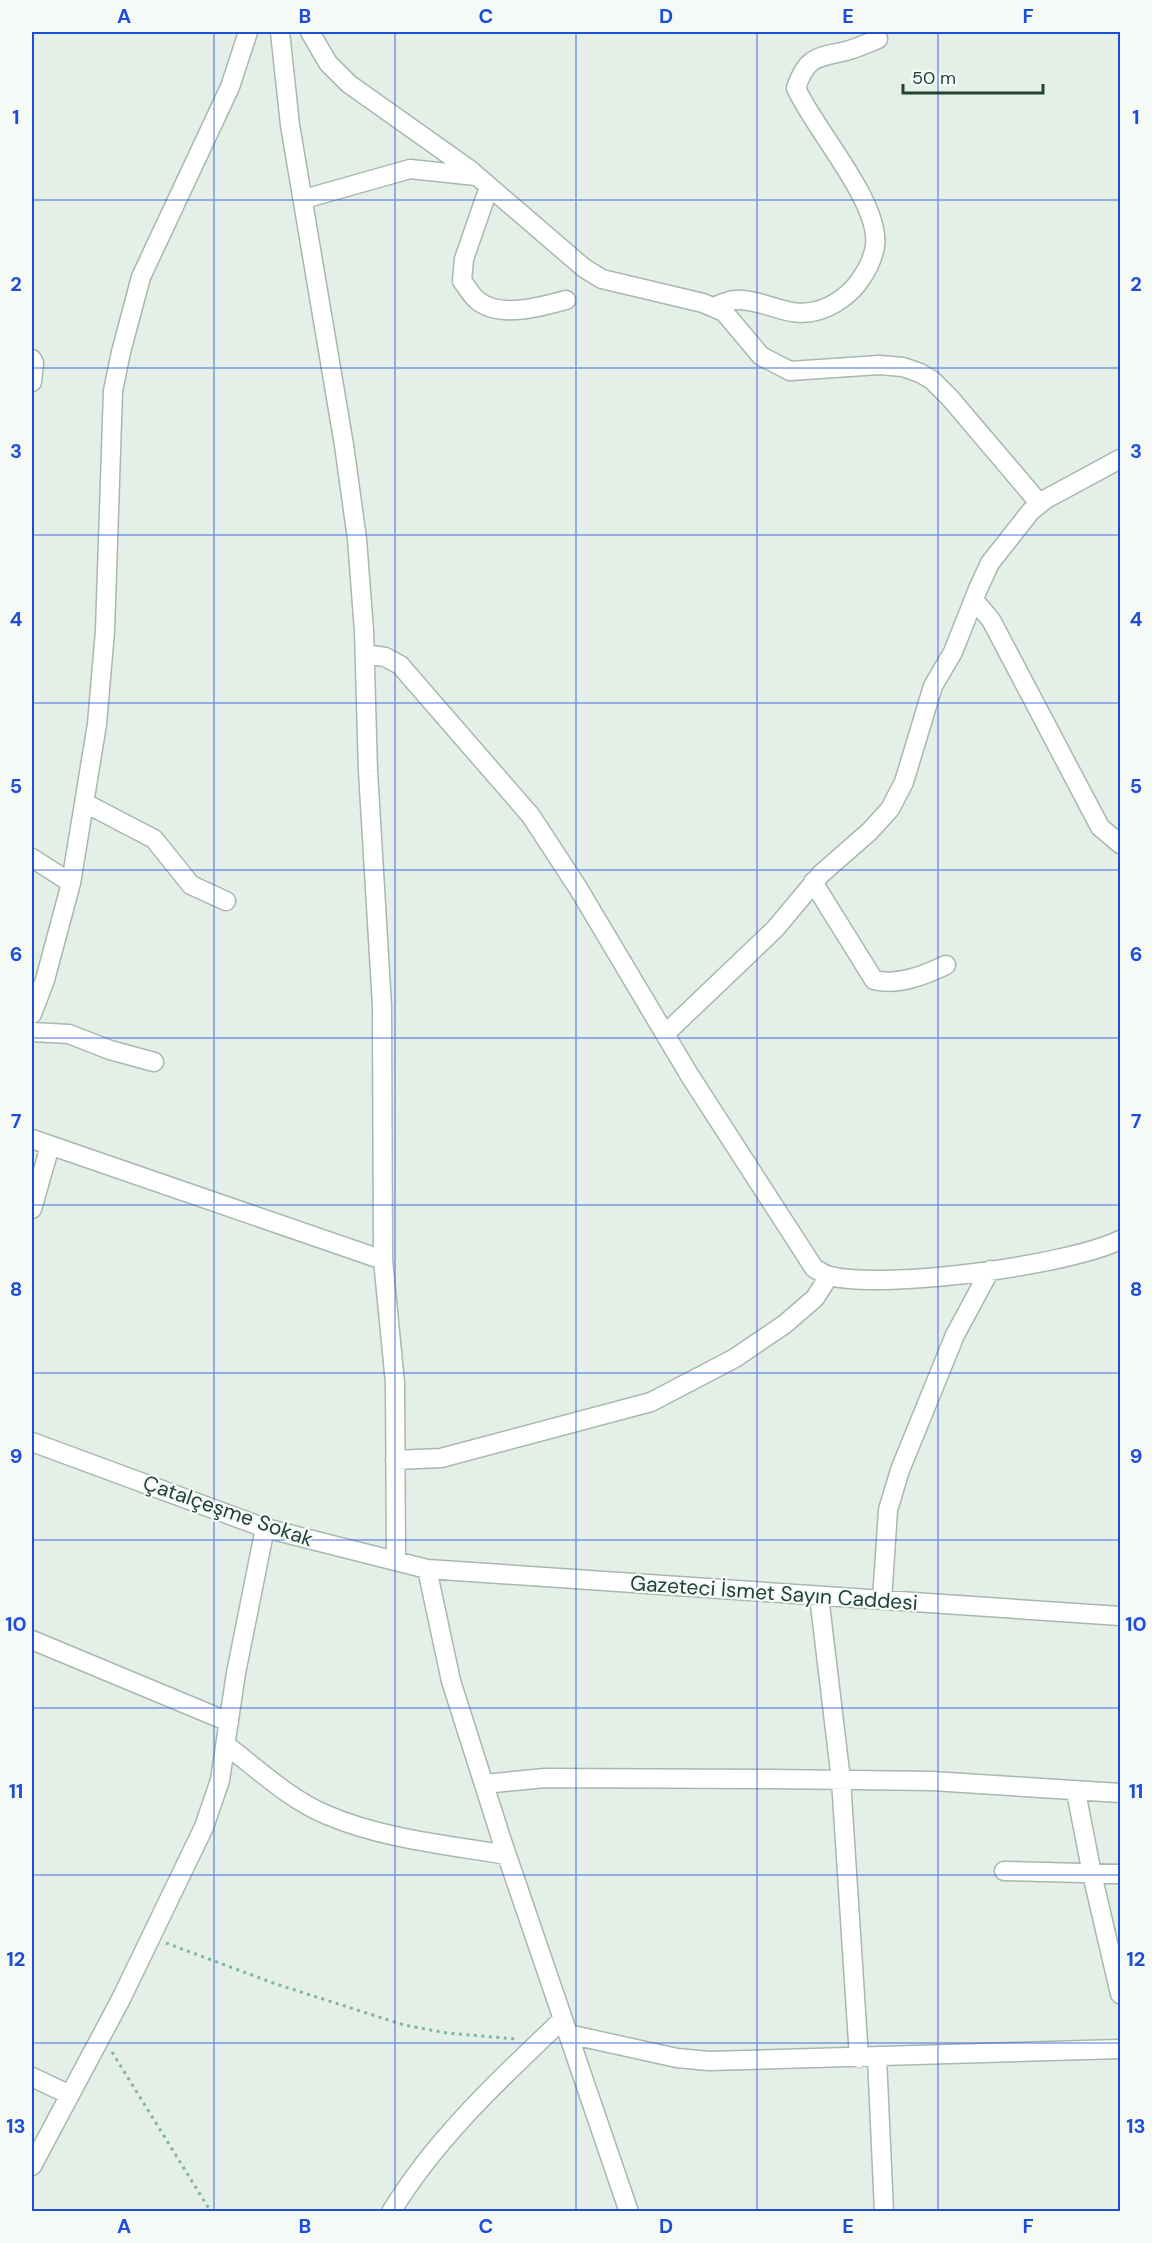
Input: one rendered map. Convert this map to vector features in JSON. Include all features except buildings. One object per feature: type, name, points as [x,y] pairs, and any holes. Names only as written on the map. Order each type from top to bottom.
[{"type":"street","points":[[32,1014],[45,980],[71,884],[97,724],[105,631],[113,391],[141,277],[230,87],[248,32]]},
{"type":"street","points":[[280,32],[290,125],[304,198],[357,539],[365,654],[368,771],[382,1006],[383,1260],[395,1383],[396,1561]]},
{"type":"street","points":[[310,32],[328,63],[350,84],[483,181],[563,252],[602,279],[713,307],[724,312],[761,356],[790,370],[845,365],[903,367],[932,380],[1041,504]]},
{"type":"street","points":[[713,307],[735,300],[791,312],[816,312],[840,300],[857,285],[869,267],[875,244],[872,222],[849,173],[806,111],[796,88],[802,69],[811,61],[825,54],[847,51],[878,39]]},
{"type":"street","points":[[304,198],[410,169],[483,181]]},
{"type":"street","points":[[483,181],[464,259],[462,281],[478,301],[508,311],[542,307],[566,300]]},
{"type":"street","points":[[32,359],[34,377],[32,382]]},
{"type":"street","points":[[665,1034],[776,929],[813,882],[890,809],[904,782],[933,686],[953,652],[990,563],[1031,511],[1120,459]]},
{"type":"street","points":[[974,600],[991,620],[1100,827],[1120,844]]},
{"type":"street","points":[[365,654],[385,657],[400,666],[531,816],[578,888],[665,1034],[814,1268],[829,1276],[904,1279],[990,1270],[1073,1255],[1120,1240]]},
{"type":"street","points":[[84,803],[154,839],[191,885],[226,901]]},
{"type":"street","points":[[32,858],[71,884]]},
{"type":"street","points":[[813,882],[874,980],[888,983],[927,974],[946,965]]},
{"type":"street","points":[[32,1032],[69,1034],[110,1050],[154,1062]]},
{"type":"street","points":[[32,1139],[383,1260]]},
{"type":"street","points":[[32,1209],[50,1146]]},
{"type":"street","points":[[882,1600],[888,1510],[900,1470],[955,1335],[990,1270]]},
{"type":"street","points":[[395,1460],[441,1458],[651,1402],[735,1358],[785,1324],[815,1298],[829,1276]]},
{"type":"street","name":"Çatalçeşme Sokak","points":[[32,1442],[265,1528],[427,1569]]},
{"type":"street","points":[[32,2166],[102,2035],[204,1827],[220,1780],[265,1528]]},
{"type":"street","points":[[427,1569],[451,1681],[507,1855],[630,2211]]},
{"type":"street","name":"Gazeteci İsmet Sayın Caddesi","points":[[427,1569],[1120,1616]]},
{"type":"street","points":[[819,1596],[841,1780],[884,2211]]},
{"type":"street","points":[[32,1640],[229,1722]]},
{"type":"street","points":[[226,1745],[305,1804],[326,1815],[404,1837],[507,1855]]},
{"type":"street","points":[[484,1784],[545,1778],[932,1781],[1076,1792],[1120,1793]]},
{"type":"street","points":[[1076,1792],[1092,1874],[1120,1994]]},
{"type":"street","points":[[1004,1871],[1120,1874]]},
{"type":"street","points":[[391,2211],[412,2176],[498,2081],[535,2045],[565,2026],[677,2058],[698,2060],[868,2058],[1120,2049]]},
{"type":"street","points":[[32,2078],[69,2095]]},
{"type":"path","points":[[151,1938],[276,1984],[404,2025],[447,2033],[509,2036],[535,2045]]},
{"type":"path","points":[[102,2035],[211,2211]]}]
